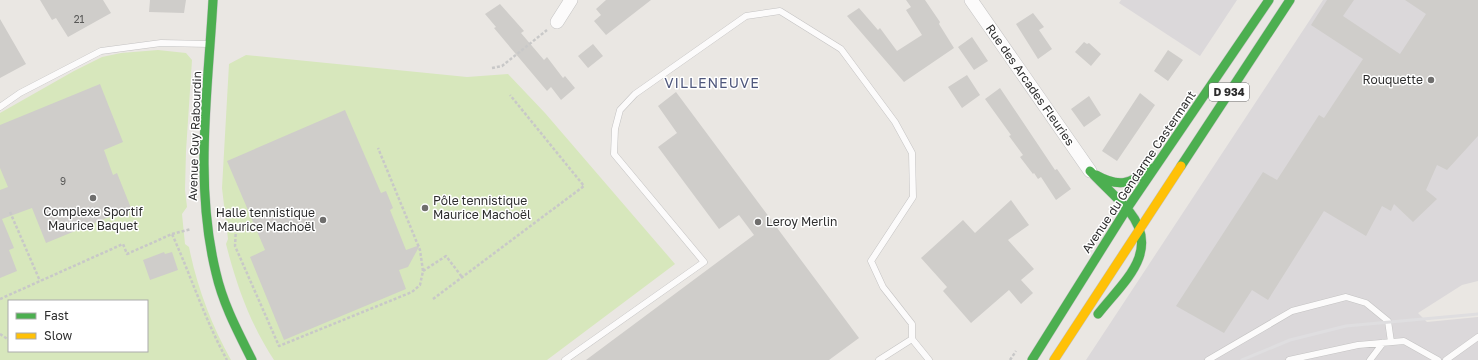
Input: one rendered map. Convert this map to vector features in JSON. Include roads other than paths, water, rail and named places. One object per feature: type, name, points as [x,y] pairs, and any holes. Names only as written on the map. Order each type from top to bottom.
[{"type":"main road","name":"Avenue Guy Rabourdin","points":[[213,0],[204,168],[206,227],[209,250],[222,298],[238,334],[252,360]]},
{"type":"main road","name":"Avenue du Gendarme Castermant","points":[[1032,360],[1126,210],[1269,0]]},
{"type":"main road","name":"D 934","points":[[1054,360],[1290,0]]},
{"type":"main road","points":[[1090,171],[1104,180],[1123,184],[1142,175],[1159,162]]},
{"type":"main road","points":[[1090,171],[1103,197]]},
{"type":"main road","points":[[1060,360],[1090,324],[1138,259],[1143,245],[1140,229],[1134,218],[1090,171]]},
{"type":"main road","points":[[1025,360],[1102,247],[1107,224]]},
{"type":"street","points":[[557,22],[571,0]]},
{"type":"street","name":"Rue des Arcades Fleuries","points":[[971,0],[1090,171]]},
{"type":"lane","points":[[566,360],[704,262],[614,154],[615,129],[620,110],[635,94],[746,16],[780,11],[841,49],[895,122],[912,154],[913,197],[871,261],[883,287],[912,324],[912,339],[929,360]]},
{"type":"lane","points":[[0,107],[20,93],[101,51],[161,43],[211,44]]},
{"type":"lane","points":[[1208,360],[1292,311],[1346,297],[1366,303],[1388,321],[1391,342]]},
{"type":"lane","points":[[1446,360],[1478,337]]},
{"type":"lane","points":[[879,360],[912,339]]},
{"type":"lane","points":[[1289,360],[1358,345],[1404,341],[1438,360]]},
{"type":"lane","points":[[1370,360],[1383,343]]},
{"type":"railway","points":[[1242,360],[1290,340],[1346,326],[1478,314]]},
{"type":"place","name":"Rouquette","points":[[1431,80]]},
{"type":"place","name":"Complexe Sportif Maurice Baquet","points":[[93,198]]},
{"type":"place","name":"Pôle tennistique Maurice Machoël","points":[[425,208]]},
{"type":"place","name":"Halle tennistique Maurice Machoël","points":[[323,220]]},
{"type":"place","name":"Leroy Merlin","points":[[758,222]]},
{"type":"district","name":"VILLENEUVE","points":[[712,83]]}]
